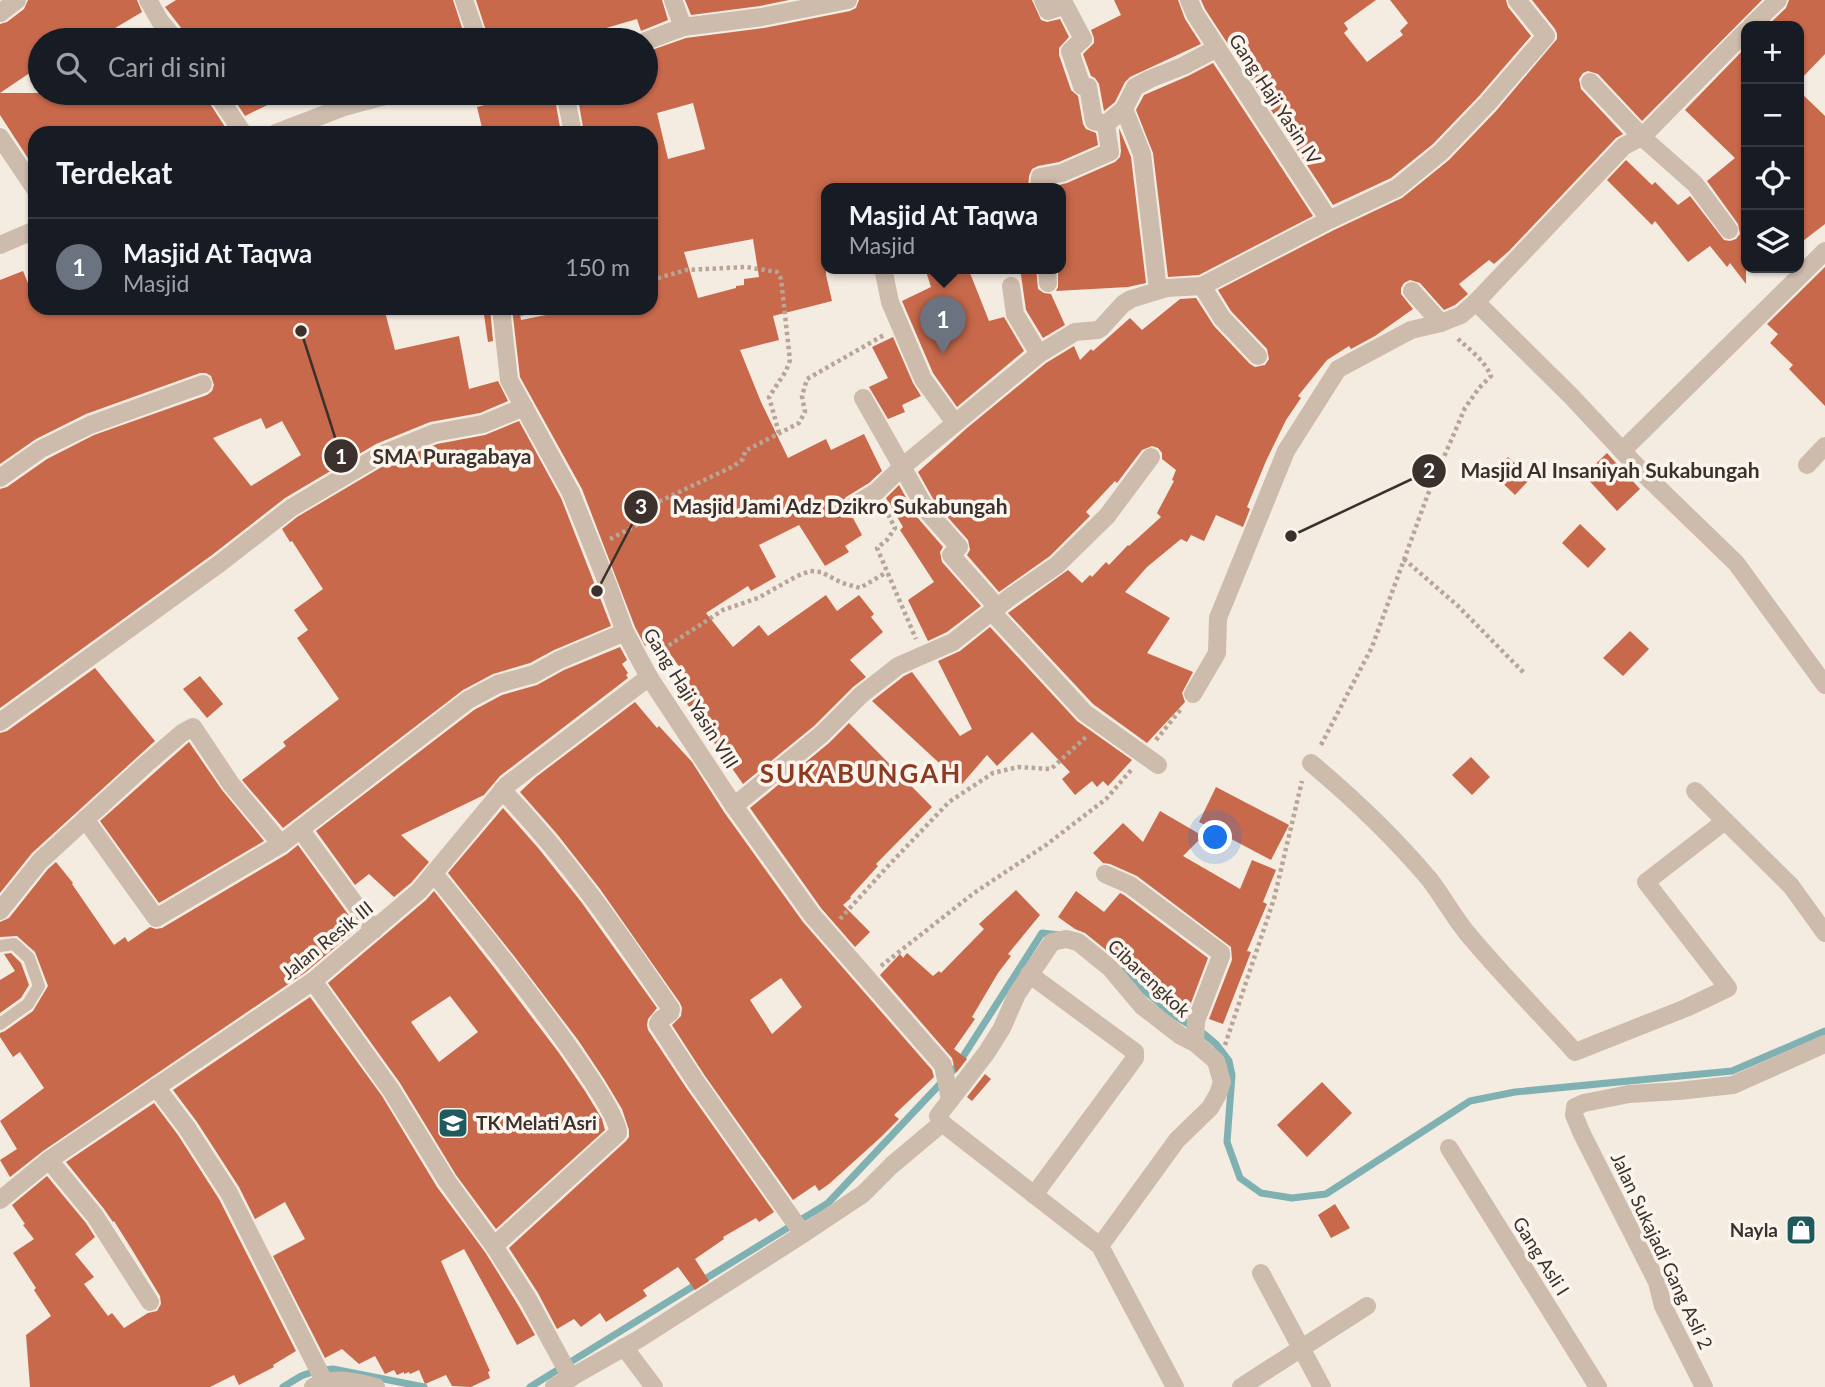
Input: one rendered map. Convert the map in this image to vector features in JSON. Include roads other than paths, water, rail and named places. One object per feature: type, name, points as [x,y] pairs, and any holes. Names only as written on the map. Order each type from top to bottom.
[{"type":"street","points":[[0,13],[17,0]]},
{"type":"street","points":[[464,0],[474,28]]},
{"type":"street","points":[[673,0],[683,27]]},
{"type":"street","points":[[658,36],[683,27],[762,17],[848,0]]},
{"type":"street","points":[[1044,0],[1048,10],[1065,5],[1083,39],[1070,51],[1082,86],[1088,87],[1094,121],[1106,124]]},
{"type":"street","name":"Gang Haji Yasin IV","points":[[1189,0],[1195,14],[1329,220]]},
{"type":"street","points":[[1756,21],[1778,0]]},
{"type":"street","points":[[150,1],[166,28]]},
{"type":"street","points":[[852,507],[876,492],[902,467],[1038,354],[1075,332],[1101,328],[1122,304],[1158,290],[1202,286],[1396,188],[1441,152],[1546,36],[1521,2]]},
{"type":"street","points":[[1194,694],[1217,653],[1218,618],[1286,451],[1338,369],[1411,330],[1461,315],[1624,146],[1642,136],[1741,36]]},
{"type":"street","points":[[1106,124],[1124,109],[1135,87],[1217,48]]},
{"type":"street","points":[[1590,82],[1642,136],[1695,184],[1729,230]]},
{"type":"street","points":[[224,105],[238,126]]},
{"type":"street","points":[[294,126],[351,105]]},
{"type":"street","points":[[567,105],[572,126]]},
{"type":"street","points":[[1124,109],[1142,154],[1158,290]]},
{"type":"street","points":[[1040,183],[1040,177],[1062,173],[1110,152],[1106,124]]},
{"type":"street","points":[[0,137],[28,179]]},
{"type":"street","points":[[0,244],[28,233]]},
{"type":"street","points":[[1622,451],[1825,251]]},
{"type":"street","points":[[884,274],[890,302],[923,379],[955,423]]},
{"type":"street","points":[[1011,286],[1015,314],[1038,354]]},
{"type":"street","points":[[1202,286],[1222,318],[1258,356]]},
{"type":"street","points":[[1412,291],[1441,323]]},
{"type":"street","points":[[1476,302],[1571,396],[1645,475],[1736,563],[1825,685]]},
{"type":"street","name":"Gang Haji Yasin VIII","points":[[503,315],[509,380],[570,493],[625,632],[645,670],[734,806],[811,915],[943,1065],[950,1100]]},
{"type":"street","points":[[0,478],[41,449],[90,425],[203,384]]},
{"type":"street","points":[[863,398],[928,511],[959,547],[950,555],[1085,713],[1151,760]]},
{"type":"street","points":[[0,722],[219,565],[291,508],[380,455],[434,433],[483,424],[524,407]]},
{"type":"street","points":[[1807,465],[1825,446]]},
{"type":"street","points":[[734,806],[822,734],[862,695],[898,666],[953,642],[994,609],[1057,565],[1107,516],[1151,457]]},
{"type":"street","points":[[85,820],[156,918],[281,844],[468,700],[498,684],[534,674],[559,660],[625,632]]},
{"type":"street","name":"Jalan Resik III","points":[[0,1200],[49,1160],[313,981],[419,891],[502,790],[645,670]]},
{"type":"street","points":[[0,911],[40,861],[146,764],[193,727],[231,784],[281,844]]},
{"type":"street","points":[[1311,763],[1352,797],[1387,832],[1431,882],[1489,959],[1575,1052],[1686,1008],[1728,988],[1646,882],[1725,821]]},
{"type":"street","points":[[502,790],[534,822],[614,926],[671,1009],[658,1024],[797,1226]]},
{"type":"street","points":[[1695,792],[1791,886],[1825,933]]},
{"type":"street","points":[[300,829],[374,930]]},
{"type":"street","points":[[434,874],[551,1023],[601,1096],[618,1126],[618,1133],[494,1246]]},
{"type":"street","points":[[1105,874],[1130,885],[1220,953],[1195,1034]]},
{"type":"street","name":"Cibarengkok","points":[[950,1100],[987,1052],[1002,1028],[1017,994],[1052,942],[1066,939],[1078,942],[1110,968],[1142,1006],[1181,1036],[1195,1034],[1222,1051],[1222,1082],[1210,1108],[1177,1140],[1100,1246]]},
{"type":"street","points":[[1029,974],[1135,1052],[1135,1058],[1034,1195]]},
{"type":"street","points":[[313,981],[391,1090],[447,1181],[494,1246],[528,1299],[566,1370]]},
{"type":"street","name":"Jalan Sukajadi Gang Asli 2","points":[[1704,1387],[1663,1306],[1657,1282],[1582,1134],[1574,1115],[1576,1107],[1629,1094],[1733,1085],[1825,1044]]},
{"type":"street","points":[[156,1087],[187,1128],[229,1193],[312,1355],[319,1381],[376,1387]]},
{"type":"street","points":[[950,1100],[937,1116],[942,1124],[1100,1246],[1175,1387]]},
{"type":"street","points":[[554,1387],[566,1370],[624,1347],[797,1226],[863,1194],[891,1165],[942,1124]]},
{"type":"street","name":"Gang Asli I","points":[[1449,1148],[1598,1387]]},
{"type":"street","points":[[49,1160],[95,1216],[150,1301]]},
{"type":"street","points":[[1261,1273],[1322,1387]]},
{"type":"street","points":[[1241,1387],[1367,1306]]},
{"type":"street","points":[[624,1347],[654,1387]]},
{"type":"lane","points":[[0,946],[15,944],[29,958],[39,986],[28,1004],[0,1024]]},
{"type":"waterway","points":[[530,1387],[828,1203],[957,1066],[1042,933],[1059,935]]},
{"type":"waterway","points":[[1122,971],[1172,1014],[1216,1044],[1229,1061],[1232,1075],[1227,1142],[1240,1178],[1261,1193],[1292,1198],[1326,1194],[1470,1101],[1515,1092],[1732,1071],[1825,1031]]},
{"type":"waterway","points":[[283,1387],[301,1376],[333,1369],[424,1387]]},
{"type":"place","name":"SMA Puragabaya","points":[[301,331]]},
{"type":"place","name":"Masjid At Taqwa","points":[[943,354]]},
{"type":"place","name":"Masjid Al Insaniyah Sukabungah","points":[[1291,536]]},
{"type":"place","name":"Masjid Jami Adz Dzikro Sukabungah","points":[[597,591]]},
{"type":"place","name":"TK Melati Asri","points":[[453,1123]]},
{"type":"place","name":"Nayla","points":[[1801,1230]]},
{"type":"district","name":"SUKABUNGAH","points":[[861,774]]}]
